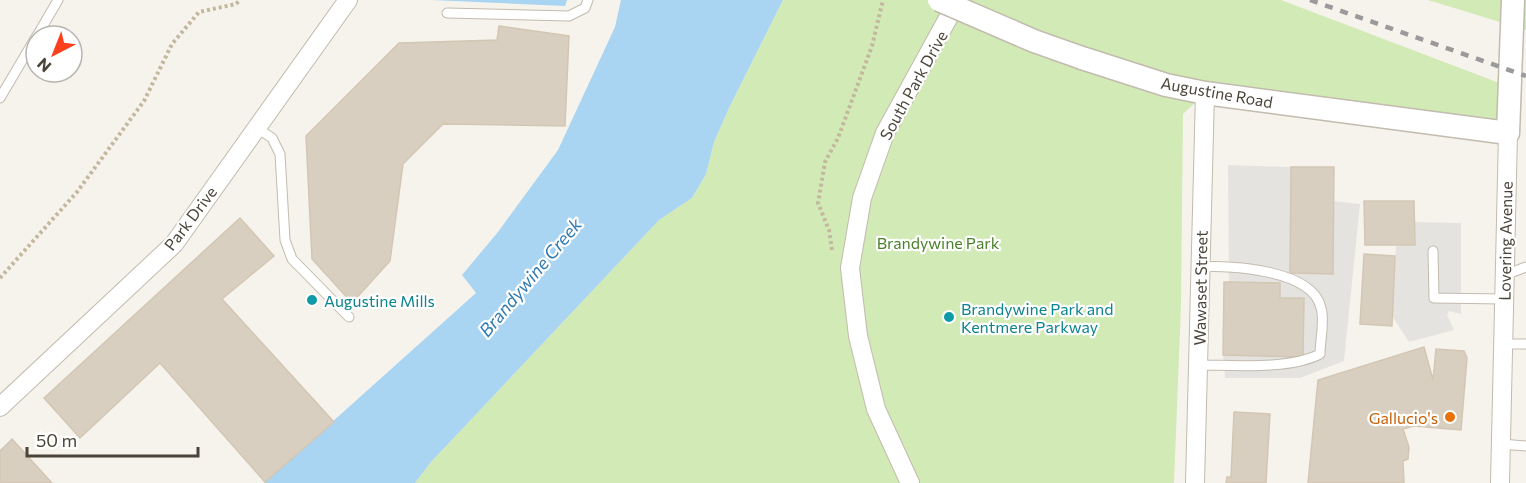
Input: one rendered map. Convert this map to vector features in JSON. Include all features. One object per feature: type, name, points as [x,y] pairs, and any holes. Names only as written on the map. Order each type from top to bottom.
[{"type":"street","name":"Park Drive","points":[[0,407],[174,244],[348,0]]},
{"type":"street","name":"Augustine Road","points":[[939,0],[1034,41],[1166,85],[1205,93],[1508,133]]},
{"type":"street","name":"South Park Drive","points":[[910,483],[876,409],[858,336],[850,268],[862,198],[885,133],[958,0]]},
{"type":"street","name":"Lovering Avenue","points":[[1500,483],[1513,0]]},
{"type":"street","name":"Wawaset Street","points":[[1195,483],[1205,93]]},
{"type":"lane","points":[[44,24],[58,0]]},
{"type":"lane","points":[[447,13],[569,16],[585,8],[588,0]]},
{"type":"lane","points":[[0,98],[24,57]]},
{"type":"lane","points":[[257,128],[273,138],[280,154],[285,240],[291,259],[348,317]]},
{"type":"lane","points":[[1433,251],[1434,298],[1504,299]]},
{"type":"lane","points":[[1198,365],[1253,365],[1308,360],[1320,354],[1322,309],[1316,295],[1299,283],[1262,270],[1201,267]]},
{"type":"lane","points":[[1504,275],[1526,267]]},
{"type":"lane","points":[[1503,344],[1526,344]]},
{"type":"lane","points":[[1501,444],[1526,446]]},
{"type":"path","points":[[0,278],[77,192],[144,101],[172,44],[199,12],[236,4],[240,0]]},
{"type":"path","points":[[832,253],[829,230],[818,203],[825,162],[838,138],[872,46],[883,0]]},
{"type":"green space","name":"Brandywine Park","points":[[783,0],[1281,0],[1510,87],[1508,133],[1205,93],[1183,114],[1181,305],[1174,483],[415,483],[431,462],[659,220],[692,198],[706,174],[714,142],[729,108]]},
{"type":"green space","points":[[1428,0],[1526,0],[1526,30]]},
{"type":"shaded area","points":[[1228,165],[1291,167],[1290,273],[1332,274],[1333,201],[1360,204],[1344,361],[1300,378],[1225,378],[1223,355],[1303,356],[1304,298],[1280,298],[1280,283],[1229,282]]},
{"type":"shaded area","points":[[1415,222],[1461,223],[1461,314],[1449,311],[1447,315],[1454,330],[1409,342],[1392,316],[1396,245],[1415,245]]},
{"type":"water","points":[[432,0],[567,0],[565,6]]},
{"type":"water","name":"Brandywine Creek","points":[[621,0],[783,0],[729,108],[714,142],[706,174],[692,198],[659,220],[431,462],[415,483],[264,483],[476,293],[462,275],[498,232],[558,150],[615,27]]},
{"type":"building","points":[[499,26],[569,36],[565,126],[443,124],[403,164],[390,261],[352,303],[312,259],[306,136],[399,43],[497,40]]},
{"type":"building","points":[[1291,167],[1334,167],[1333,274],[1290,273]]},
{"type":"building","points":[[1364,201],[1414,201],[1415,245],[1365,245]]},
{"type":"building","points":[[240,218],[274,256],[222,299],[334,422],[265,482],[160,363],[80,438],[44,398]]},
{"type":"building","points":[[1364,254],[1395,256],[1392,326],[1360,324]]},
{"type":"building","points":[[1224,282],[1280,283],[1280,298],[1304,298],[1303,357],[1223,355]]},
{"type":"building","points":[[1424,347],[1433,380],[1436,349],[1464,351],[1467,358],[1461,430],[1414,426],[1403,429],[1409,447],[1408,459],[1403,461],[1404,483],[1308,483],[1318,380]]},
{"type":"building","points":[[1234,412],[1270,414],[1266,483],[1226,483],[1227,477],[1231,477]]},
{"type":"building","points":[[12,439],[52,483],[0,483],[0,451]]},
{"type":"railway","points":[[1310,0],[1526,76]]},
{"type":"place","name":"Augustine Mills","points":[[312,300]]},
{"type":"place","name":"Brandywine Park and Kentmere Parkway","points":[[949,317]]},
{"type":"place","name":"Gallucio's","points":[[1450,417]]}]
